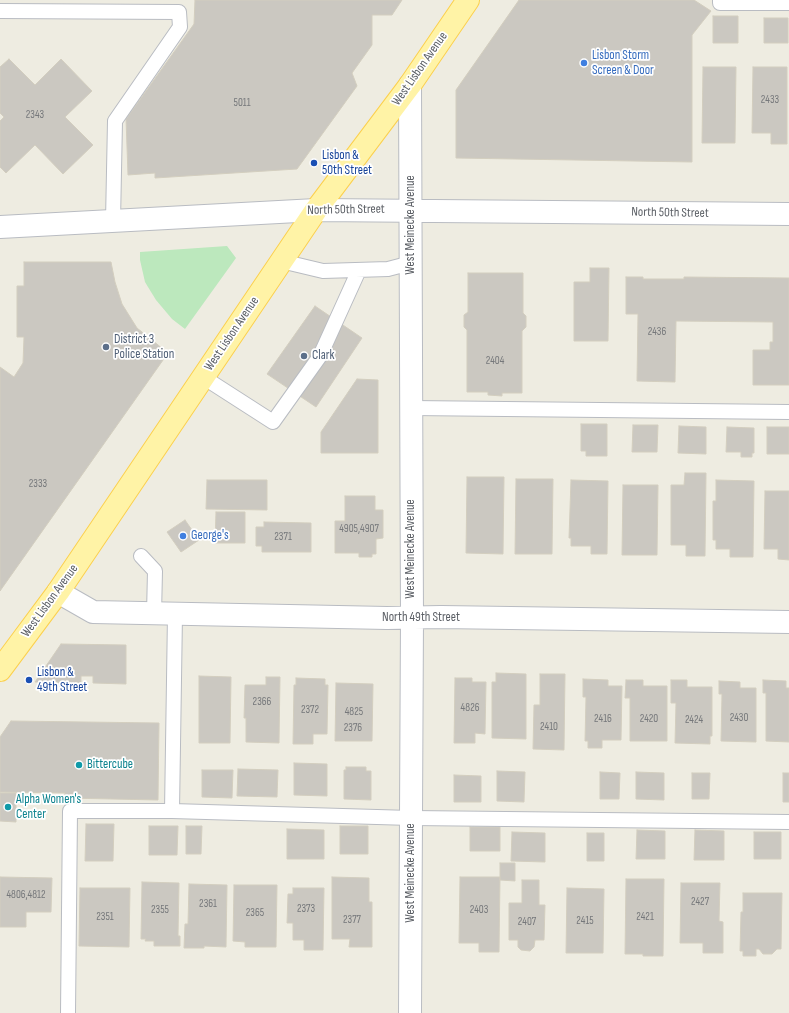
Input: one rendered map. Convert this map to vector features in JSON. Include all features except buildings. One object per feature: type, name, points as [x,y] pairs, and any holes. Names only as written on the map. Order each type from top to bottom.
[{"type":"main road","name":"West Lisbon Avenue","points":[[0,670],[58,592],[316,210],[410,85],[468,0]]},
{"type":"street","name":"West Meinecke Avenue","points":[[410,85],[412,618],[410,1013]]},
{"type":"street","name":"North 50th Street","points":[[0,227],[316,210],[789,214]]},
{"type":"street","name":"North 49th Street","points":[[58,592],[93,612],[412,618],[789,622]]},
{"type":"lane","points":[[720,0],[720,3],[789,3]]},
{"type":"lane","points":[[0,11],[179,12],[180,27],[115,121],[113,221]]},
{"type":"lane","points":[[281,261],[323,271],[388,269],[411,263]]},
{"type":"lane","points":[[203,377],[273,422],[320,356],[359,270]]},
{"type":"lane","points":[[411,408],[789,412]]},
{"type":"lane","points":[[141,556],[155,571],[165,614],[172,811]]},
{"type":"lane","points":[[68,1013],[70,811],[172,811],[411,818],[789,822]]},
{"type":"green space","points":[[227,246],[236,258],[185,329],[172,319],[156,300],[145,282],[140,260],[140,252]]},
{"type":"place","name":"Lisbon Storm Screen & Door","points":[[584,63]]},
{"type":"place","name":"Lisbon & 50th Street","points":[[314,163]]},
{"type":"place","name":"District 3 Police Station","points":[[106,347]]},
{"type":"place","name":"Clark","points":[[304,356]]},
{"type":"place","name":"George's","points":[[183,536]]},
{"type":"place","name":"Lisbon & 49th Street","points":[[29,680]]},
{"type":"place","name":"Bittercube","points":[[79,765]]},
{"type":"place","name":"Alpha Women's Center","points":[[8,807]]}]
